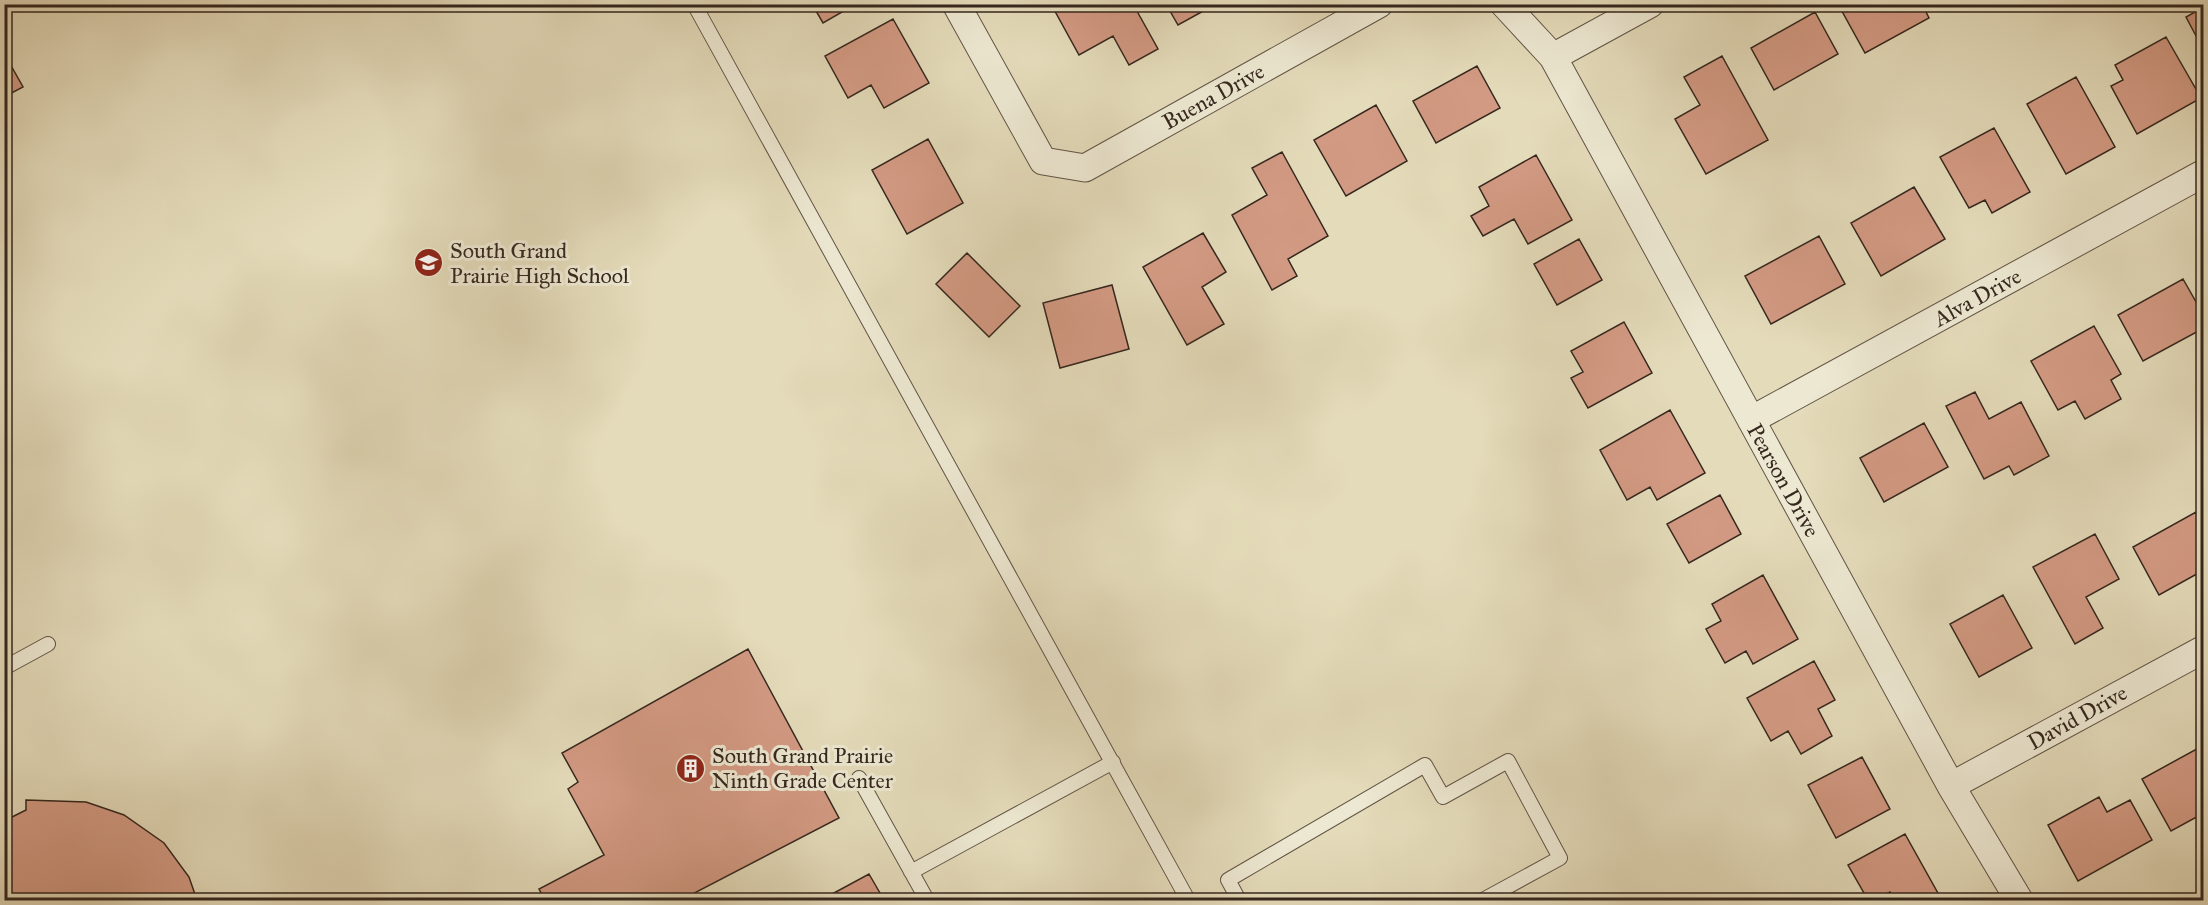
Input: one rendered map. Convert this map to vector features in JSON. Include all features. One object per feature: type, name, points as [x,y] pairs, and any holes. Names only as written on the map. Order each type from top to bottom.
[{"type":"street","name":"Buena Drive","points":[[956,4],[1043,161],[1084,168],[1379,4]]},
{"type":"street","points":[[1504,4],[1553,57],[1650,4]]},
{"type":"street","name":"Pearson Drive","points":[[1553,57],[1951,786],[2019,900]]},
{"type":"street","name":"Alva Drive","points":[[1751,420],[2204,173]]},
{"type":"street","name":"David Drive","points":[[1951,786],[2204,649]]},
{"type":"lane","points":[[694,4],[1188,900]]},
{"type":"lane","points":[[4,668],[48,644]]},
{"type":"lane","points":[[1239,900],[1228,880],[1425,765],[1443,797],[1508,761],[1560,858],[1483,900]]},
{"type":"lane","points":[[911,872],[1113,762]]},
{"type":"lane","points":[[859,778],[927,900]]},
{"type":"building","points":[[812,4],[856,4],[823,23]]},
{"type":"building","points":[[1051,4],[1133,4],[1158,49],[1129,65],[1113,36],[1079,55]]},
{"type":"building","points":[[1166,4],[1216,4],[1178,25]]},
{"type":"building","points":[[1838,4],[1922,4],[1929,18],[1865,53]]},
{"type":"building","points":[[2204,7],[2204,51],[2186,17]]},
{"type":"building","points":[[1815,12],[1838,54],[1774,90],[1751,48]]},
{"type":"building","points":[[893,19],[929,83],[884,108],[871,85],[848,98],[825,56]]},
{"type":"building","points":[[2166,37],[2201,98],[2137,134],[2111,86],[2123,80],[2115,65]]},
{"type":"building","points":[[4,53],[23,87],[4,97]]},
{"type":"building","points":[[1722,56],[1768,140],[1706,174],[1675,119],[1700,105],[1684,77]]},
{"type":"building","points":[[1477,66],[1500,108],[1436,143],[1413,101]]},
{"type":"building","points":[[2076,77],[2115,147],[2066,174],[2027,104]]},
{"type":"building","points":[[1376,105],[1407,161],[1346,196],[1314,140]]},
{"type":"building","points":[[1994,128],[2030,192],[1992,213],[1985,200],[1969,208],[1940,157]]},
{"type":"building","points":[[928,139],[963,203],[907,234],[872,170]]},
{"type":"building","points":[[1282,152],[1328,236],[1288,259],[1297,276],[1272,290],[1232,215],[1267,195],[1252,168]]},
{"type":"building","points":[[1536,155],[1572,220],[1528,244],[1514,219],[1483,236],[1471,216],[1489,206],[1479,187]]},
{"type":"building","points":[[1914,187],[1945,239],[1881,276],[1851,223]]},
{"type":"building","points":[[1203,233],[1226,272],[1202,287],[1224,324],[1187,345],[1143,267]]},
{"type":"building","points":[[1819,236],[1845,284],[1771,324],[1745,276]]},
{"type":"building","points":[[1579,239],[1602,280],[1557,305],[1534,264]]},
{"type":"building","points":[[967,253],[1020,306],[989,337],[936,284]]},
{"type":"building","points":[[2183,279],[2204,316],[2204,328],[2143,361],[2118,315]]},
{"type":"building","points":[[1112,285],[1129,349],[1060,368],[1043,303]]},
{"type":"building","points":[[1624,322],[1652,373],[1588,408],[1571,378],[1583,372],[1571,351]]},
{"type":"building","points":[[2094,326],[2121,374],[2111,380],[2121,399],[2085,419],[2075,401],[2058,410],[2031,361]]},
{"type":"building","points":[[1975,392],[1989,419],[2021,402],[2049,456],[2014,475],[2009,466],[1984,479],[1946,406]]},
{"type":"building","points":[[1670,410],[1705,473],[1657,500],[1650,487],[1627,500],[1600,450]]},
{"type":"building","points":[[1924,423],[1948,467],[1884,502],[1860,458]]},
{"type":"building","points":[[1720,495],[1741,534],[1689,563],[1667,524]]},
{"type":"building","points":[[2196,512],[2204,526],[2204,570],[2159,595],[2133,547]]},
{"type":"building","points":[[2095,534],[2119,579],[2086,597],[2103,628],[2075,644],[2033,567]]},
{"type":"building","points":[[1763,575],[1798,639],[1753,664],[1746,651],[1725,663],[1706,629],[1721,621],[1712,604]]},
{"type":"building","points":[[2003,595],[2032,648],[1979,677],[1950,624]]},
{"type":"building","name":"South Grand Prairie Ninth Grade Center","points":[[748,649],[839,818],[681,900],[545,900],[539,889],[604,855],[568,789],[578,782],[562,753]]},
{"type":"building","points":[[1814,661],[1835,700],[1818,709],[1832,736],[1801,754],[1788,731],[1771,741],[1747,698]]},
{"type":"building","points":[[2204,745],[2204,817],[2202,814],[2171,831],[2142,779]]},
{"type":"building","points":[[1862,757],[1890,809],[1836,838],[1808,785]]},
{"type":"building","points":[[2099,797],[2107,812],[2130,800],[2152,840],[2078,881],[2048,825]]},
{"type":"building","points":[[26,800],[86,802],[124,815],[164,843],[189,877],[197,900],[4,900],[4,821],[26,810]]},
{"type":"building","points":[[1905,834],[1939,895],[1930,900],[1894,900],[1890,892],[1874,900],[1868,900],[1848,865]]},
{"type":"building","points":[[869,874],[884,900],[821,900]]},
{"type":"place","name":"South Grand Prairie High School","points":[[429,263]]},
{"type":"place","name":"South Grand Prairie Ninth Grade Center","points":[[691,768]]}]
